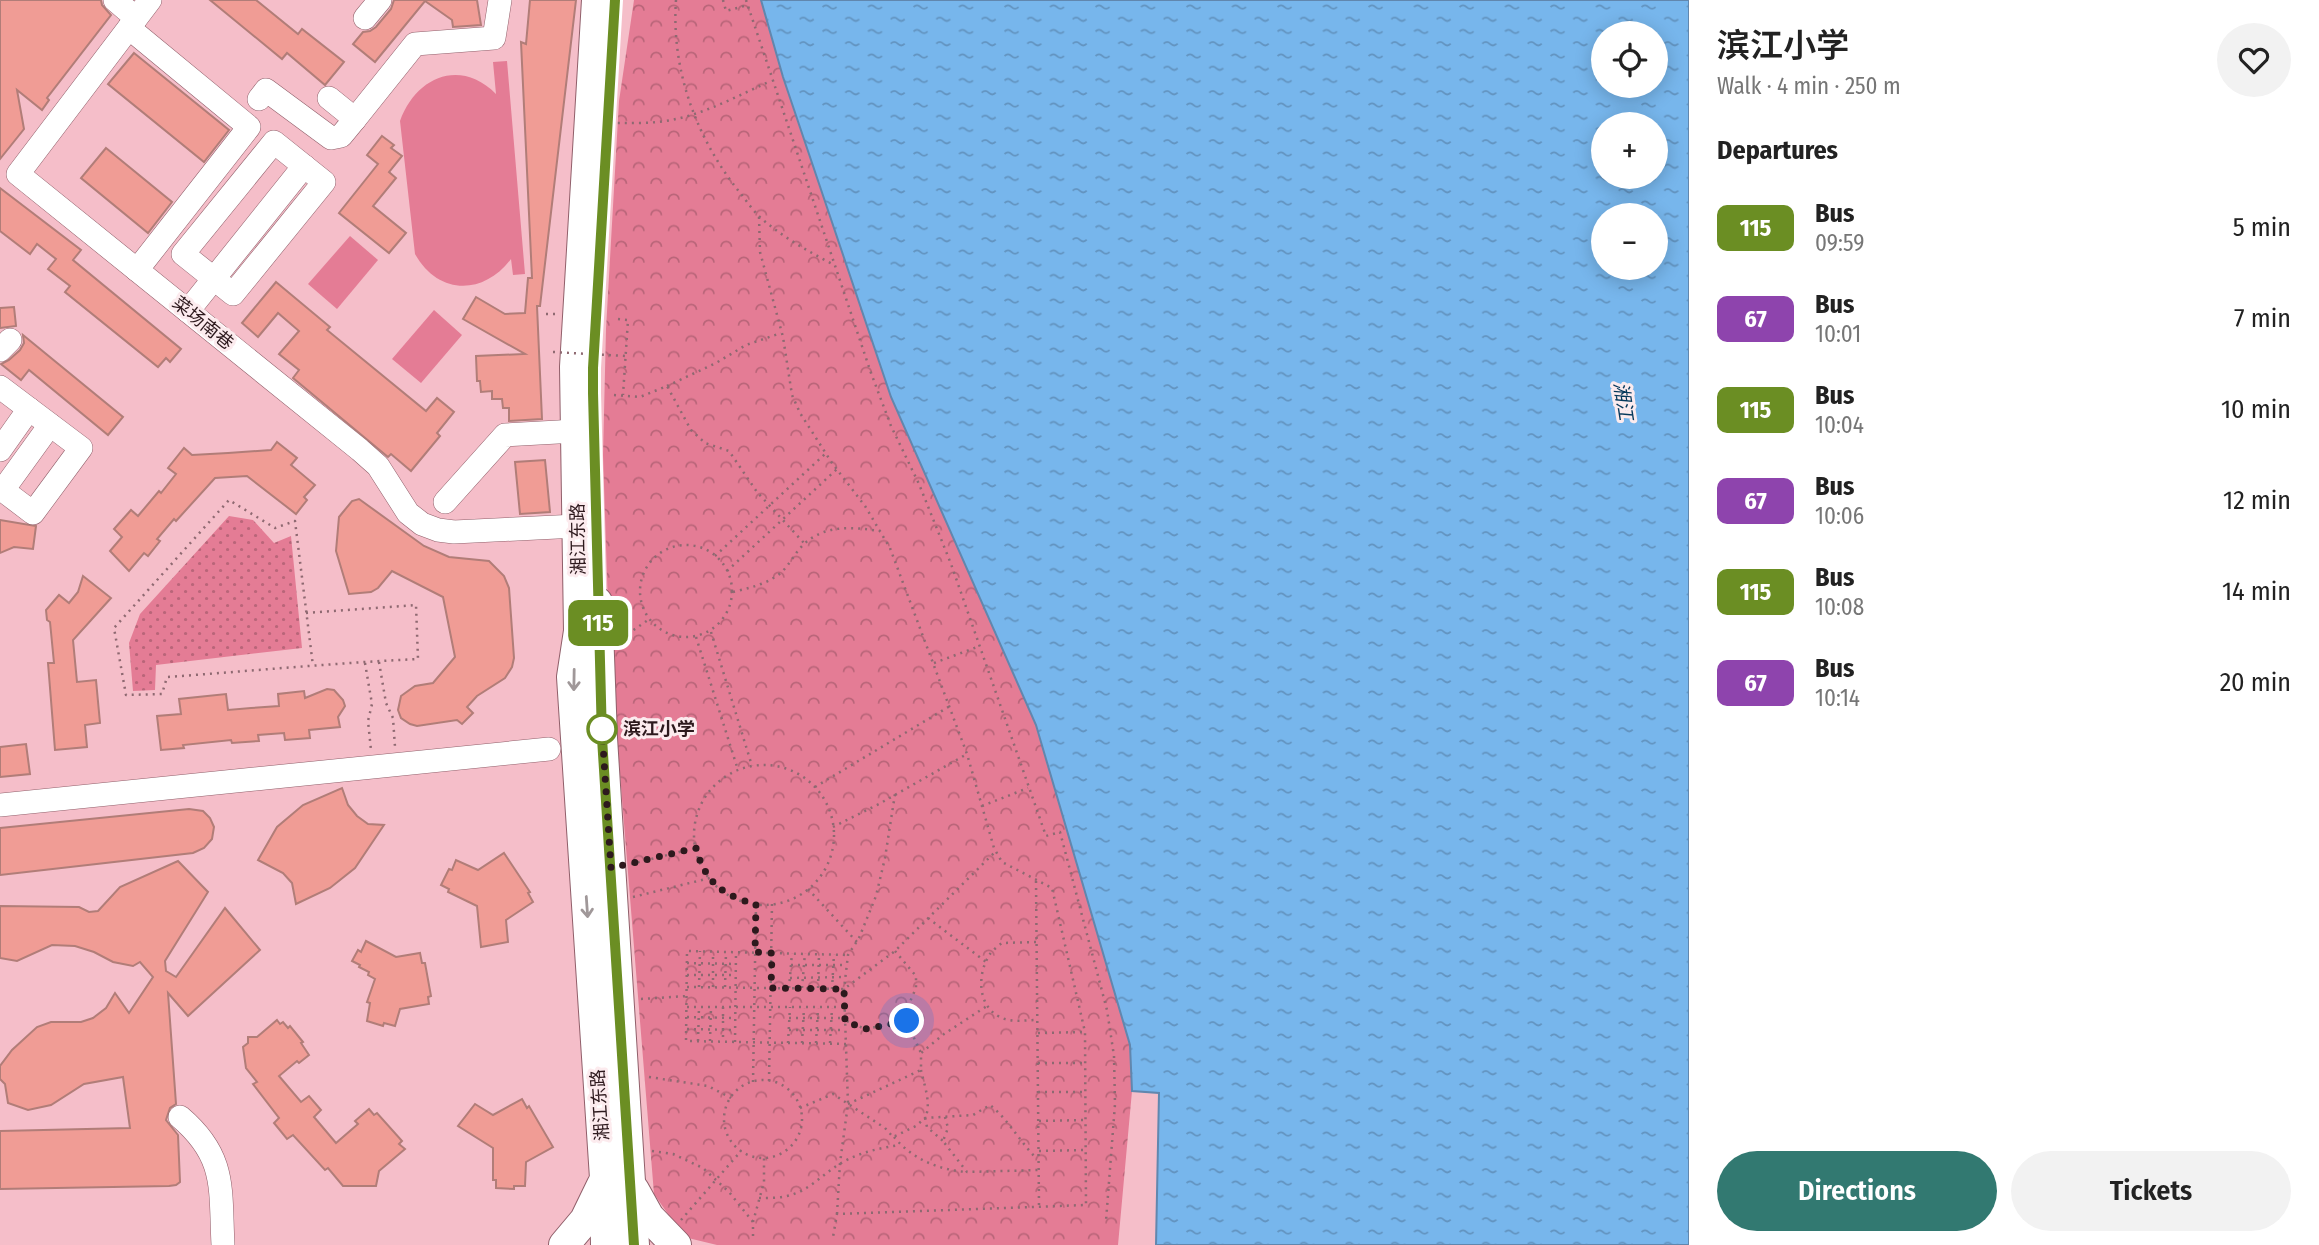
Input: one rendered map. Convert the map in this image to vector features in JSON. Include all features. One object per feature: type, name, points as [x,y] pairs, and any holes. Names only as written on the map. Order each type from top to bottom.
[{"type":"main road","name":"湘江东路","points":[[597,0],[575,367],[579,631],[572,677],[620,1137]]},
{"type":"main road","name":"湘江东路","points":[[606,1245],[618,1182],[619,1000],[599,653],[593,368],[615,0]]},
{"type":"main road","name":"湘江东路","points":[[618,1182],[634,1245]]},
{"type":"main road","points":[[565,1245],[618,1182],[649,1217],[676,1235]]},
{"type":"street","points":[[115,0],[138,15],[249,127],[137,270]]},
{"type":"street","points":[[365,18],[380,0]]},
{"type":"street","points":[[259,99],[265,90],[331,138],[341,136],[415,44],[494,38],[500,0]]},
{"type":"street","name":"菜场南巷","points":[[138,15],[9,175],[137,270],[378,466],[408,513],[422,524],[454,532],[577,526]]},
{"type":"street","points":[[328,98],[355,119]]},
{"type":"street","points":[[188,311],[304,166],[274,142],[183,254],[214,278]]},
{"type":"street","points":[[0,387],[81,448],[33,513],[1,489],[50,425]]},
{"type":"street","points":[[0,450],[29,409]]},
{"type":"street","points":[[445,502],[505,435],[576,431]]},
{"type":"street","points":[[0,805],[549,749]]},
{"type":"street","points":[[180,1117],[190,1126],[216,1163],[220,1178],[223,1245]]},
{"type":"path","points":[[676,0],[675,17],[681,69],[694,114],[717,163],[759,217],[787,239],[834,265]]},
{"type":"path","points":[[723,0],[726,11],[747,2],[834,265],[891,426],[919,484],[951,564],[1046,836],[1060,832],[1107,1010],[1114,1056],[1115,1104],[1106,1221]]},
{"type":"path","points":[[608,124],[664,121],[694,114],[773,80]]},
{"type":"path","points":[[759,217],[760,252],[781,333],[792,395],[800,413],[890,548],[950,706],[1002,862],[1052,888],[1085,1032],[1086,1205],[836,1214]]},
{"type":"path","points":[[545,314],[555,313]]},
{"type":"path","points":[[618,319],[628,320],[624,395]]},
{"type":"path","points":[[614,395],[640,397],[716,363],[746,345],[781,333]]},
{"type":"path","points":[[553,352],[626,356]]},
{"type":"path","points":[[667,386],[691,430],[705,443],[729,451],[757,492],[804,543]]},
{"type":"path","points":[[715,556],[826,453]]},
{"type":"path","points":[[727,571],[837,469]]},
{"type":"path","points":[[306,613],[416,605],[418,659],[167,677],[162,694],[126,695],[114,628],[229,500],[275,528],[295,521],[306,613],[313,666]]},
{"type":"path","points":[[733,592],[758,586],[781,573],[804,543],[828,529],[852,527],[880,531]]},
{"type":"path","points":[[684,545],[698,547],[715,556],[727,571],[733,592],[730,607],[711,631],[696,637],[681,638],[666,633],[649,619],[644,611],[640,582],[646,568],[656,556],[668,548],[684,545]]},
{"type":"path","points":[[599,653],[649,619]]},
{"type":"path","points":[[711,631],[752,766]]},
{"type":"path","points":[[696,637],[738,770]]},
{"type":"path","points":[[934,663],[980,646]]},
{"type":"path","points":[[379,661],[386,703],[393,718],[396,765]]},
{"type":"path","points":[[365,663],[372,704],[368,721],[373,767]]},
{"type":"path","points":[[814,787],[950,706]]},
{"type":"path","points":[[833,827],[967,754]]},
{"type":"path","points":[[768,764],[790,769],[809,780],[824,797],[833,827],[834,840],[829,862],[818,881],[800,895],[772,904],[756,904],[736,899],[716,885],[701,866],[694,842],[695,818],[705,796],[722,778],[738,770],[768,764]]},
{"type":"path","points":[[982,806],[1030,788]]},
{"type":"path","points":[[833,1237],[848,1104],[844,989],[848,955],[857,942],[876,896],[895,794]]},
{"type":"path","points":[[611,868],[696,848]]},
{"type":"path","points":[[687,986],[844,989],[895,951],[996,850]]},
{"type":"path","points":[[613,902],[710,878]]},
{"type":"path","points":[[1036,880],[1039,1206]]},
{"type":"path","points":[[808,888],[857,942]]},
{"type":"path","points":[[753,1082],[756,904]]},
{"type":"path","points":[[769,1081],[772,904]]},
{"type":"path","points":[[928,918],[986,962]]},
{"type":"path","points":[[1037,942],[1002,943],[986,962],[982,971],[981,990],[987,1006],[997,1016],[1009,1021],[1038,1020]]},
{"type":"path","points":[[846,1044],[687,1041],[687,951],[848,955]]},
{"type":"path","points":[[699,951],[699,986]]},
{"type":"path","points":[[893,1137],[916,1126],[928,1112],[921,1053],[905,1013],[916,988],[916,976],[895,951]]},
{"type":"path","points":[[713,952],[713,987]]},
{"type":"path","points":[[725,987],[726,952]]},
{"type":"path","points":[[735,1042],[736,952]]},
{"type":"path","points":[[789,988],[792,953]]},
{"type":"path","points":[[803,988],[805,953]]},
{"type":"path","points":[[818,988],[819,954]]},
{"type":"path","points":[[832,989],[834,954]]},
{"type":"path","points":[[687,963],[736,964]]},
{"type":"path","points":[[791,965],[847,965]]},
{"type":"path","points":[[687,975],[736,975]]},
{"type":"path","points":[[790,978],[846,977]]},
{"type":"path","points":[[619,1000],[687,996]]},
{"type":"path","points":[[921,1053],[944,1034],[987,1006]]},
{"type":"path","points":[[687,1007],[845,1007]]},
{"type":"path","points":[[698,1041],[699,1007]]},
{"type":"path","points":[[710,1041],[711,1007]]},
{"type":"path","points":[[723,1007],[723,1041]]},
{"type":"path","points":[[788,1042],[790,1007]]},
{"type":"path","points":[[802,1043],[804,1007]]},
{"type":"path","points":[[816,1043],[818,1007]]},
{"type":"path","points":[[830,1043],[832,1007]]},
{"type":"path","points":[[687,1017],[735,1017]]},
{"type":"path","points":[[789,1018],[845,1019],[865,1029],[907,1021]]},
{"type":"path","points":[[687,1030],[735,1030]]},
{"type":"path","points":[[789,1030],[846,1030]]},
{"type":"path","points":[[1038,1032],[1085,1032]]},
{"type":"path","points":[[1038,1063],[1085,1063]]},
{"type":"path","points":[[848,1104],[921,1070]]},
{"type":"path","points":[[649,1077],[708,1086],[731,1098]]},
{"type":"path","points":[[769,1081],[784,1086],[793,1094],[800,1108],[801,1129],[796,1141],[788,1150],[777,1156],[764,1158],[741,1151],[731,1142],[726,1129],[724,1116],[731,1098],[745,1084],[753,1082],[769,1081]]},
{"type":"path","points":[[1038,1092],[1086,1091]]},
{"type":"path","points":[[800,1108],[833,1094],[885,1128],[911,1154],[951,1171],[1039,1170]]},
{"type":"path","points":[[925,1118],[973,1115],[990,1105],[1039,1160]]},
{"type":"path","points":[[943,1141],[948,1128],[946,1117]]},
{"type":"path","points":[[925,1118],[927,1127],[943,1141],[967,1172]]},
{"type":"path","points":[[1039,1121],[1086,1120]]},
{"type":"path","points":[[620,1137],[673,1154],[702,1168],[729,1192],[753,1222]]},
{"type":"path","points":[[759,1198],[788,1196],[864,1152],[900,1145]]},
{"type":"path","points":[[1039,1151],[1086,1150]]},
{"type":"path","points":[[676,1235],[741,1151]]},
{"type":"path","points":[[753,1238],[753,1222],[764,1182],[764,1158]]},
{"type":"green space","points":[[634,0],[761,0],[783,77],[891,397],[1036,725],[1130,1045],[1132,1091],[1118,1245],[717,1245],[684,1237],[654,1194],[609,638],[603,455],[606,329],[619,101]]},
{"type":"green space","points":[[507,61],[525,274],[513,275],[511,259],[487,280],[461,286],[448,283],[425,268],[415,254],[400,121],[417,93],[440,78],[454,75],[468,77],[482,83],[496,94],[493,62]]},
{"type":"green space","points":[[350,236],[378,260],[337,309],[308,284]]},
{"type":"green space","points":[[434,310],[462,335],[421,383],[392,359]]},
{"type":"green space","points":[[229,516],[253,520],[274,543],[291,536],[302,648],[156,665],[155,690],[133,691],[129,643],[140,614]]},
{"type":"water","name":"湘江","points":[[761,0],[1689,0],[1689,1245],[1156,1245],[1159,1093],[1132,1091],[1130,1045],[1036,725],[891,397],[783,77]]},
{"type":"building","points":[[0,0],[101,0],[111,15],[47,98],[49,100],[42,110],[17,90],[24,129],[0,159]]},
{"type":"building","points":[[210,0],[256,0],[298,34],[302,29],[344,62],[325,85],[287,53],[282,59]]},
{"type":"building","points":[[394,0],[477,0],[481,25],[453,27],[452,20],[425,1],[375,62],[353,44],[363,32],[376,27],[391,9]]},
{"type":"building","points":[[530,0],[576,0],[540,306],[537,306],[542,419],[509,421],[509,408],[503,408],[502,399],[492,399],[492,391],[481,392],[480,381],[477,381],[476,356],[525,354],[463,319],[476,297],[505,314],[525,313],[528,278],[532,278],[521,42],[526,44]]},
{"type":"building","points":[[134,53],[229,130],[204,162],[108,84]]},
{"type":"building","points":[[382,136],[394,145],[391,148],[402,156],[389,172],[396,178],[373,206],[406,233],[389,253],[339,213],[378,164],[367,155]]},
{"type":"building","points":[[106,148],[172,202],[148,233],[81,178]]},
{"type":"building","points":[[0,188],[81,250],[73,260],[181,349],[170,362],[166,358],[158,367],[65,292],[70,286],[48,269],[56,259],[37,244],[30,254],[0,231]]},
{"type":"building","points":[[276,282],[330,327],[327,330],[426,411],[437,398],[454,412],[437,433],[440,436],[411,471],[391,454],[388,457],[293,378],[299,370],[279,354],[299,331],[278,313],[258,337],[242,323]]},
{"type":"building","points":[[14,307],[16,326],[0,328],[0,308]]},
{"type":"building","points":[[23,335],[123,417],[108,435],[29,370],[21,380],[1,364],[20,350],[24,343]]},
{"type":"building","points":[[277,442],[297,458],[291,465],[315,485],[304,497],[307,500],[296,514],[247,476],[215,478],[176,521],[174,519],[157,539],[160,541],[148,556],[144,553],[129,571],[110,551],[122,537],[114,529],[131,510],[138,516],[159,491],[161,493],[176,474],[168,468],[184,448],[192,455],[228,453],[271,450]]},
{"type":"building","points":[[545,460],[550,512],[520,514],[515,462]]},
{"type":"building","points":[[359,499],[424,546],[449,557],[489,561],[504,576],[509,588],[514,658],[512,667],[505,678],[477,696],[467,707],[473,713],[462,724],[457,720],[417,726],[401,718],[398,710],[401,696],[415,686],[433,683],[455,657],[443,597],[392,571],[378,588],[371,592],[349,594],[336,551],[339,517],[352,501]]},
{"type":"building","points":[[0,520],[36,526],[33,549],[14,547],[0,553]]},
{"type":"building","points":[[83,576],[111,598],[73,640],[77,682],[96,680],[100,723],[85,725],[87,747],[55,750],[48,663],[54,663],[50,622],[47,620],[46,610],[59,595],[69,603],[78,592]]},
{"type":"building","points":[[327,689],[334,690],[343,700],[345,706],[338,717],[340,727],[309,730],[310,738],[285,740],[284,733],[258,735],[259,741],[232,743],[231,740],[161,750],[157,716],[181,714],[179,699],[226,694],[228,710],[279,706],[278,694],[304,691],[305,698]]},
{"type":"building","points":[[26,744],[30,774],[0,777],[0,747]]},
{"type":"building","points":[[342,788],[348,805],[357,816],[368,824],[384,825],[355,868],[330,888],[296,904],[292,883],[283,873],[258,860],[277,827],[303,805]]},
{"type":"building","points":[[189,809],[203,811],[214,827],[212,839],[204,848],[193,853],[0,875],[0,828]]},
{"type":"building","points":[[504,853],[530,892],[528,893],[533,902],[506,920],[508,942],[481,947],[477,906],[448,892],[449,889],[441,885],[456,860],[478,870]]},
{"type":"building","points":[[178,861],[208,892],[165,961],[166,971],[176,977],[225,908],[260,950],[188,1016],[168,993],[176,1104],[170,1108],[166,1120],[178,1135],[180,1182],[169,1186],[0,1189],[0,1131],[130,1128],[123,1077],[84,1084],[51,1105],[28,1110],[8,1103],[5,1084],[0,1079],[0,1066],[12,1050],[37,1027],[51,1022],[81,1022],[93,1018],[106,1008],[115,993],[129,1013],[153,977],[140,962],[133,966],[113,962],[75,946],[52,945],[17,961],[0,958],[0,906],[79,907],[89,912],[98,911],[120,887]]},
{"type":"building","points":[[366,941],[396,957],[420,953],[422,963],[425,963],[431,996],[428,997],[429,1004],[400,1009],[395,1026],[384,1023],[383,1026],[367,1021],[370,1003],[367,1002],[375,979],[352,961],[358,950],[361,952]]},
{"type":"building","points":[[277,1020],[288,1028],[290,1026],[303,1042],[301,1043],[309,1055],[279,1076],[301,1102],[309,1096],[321,1110],[314,1117],[336,1143],[358,1124],[355,1121],[369,1109],[374,1115],[377,1113],[402,1141],[399,1144],[405,1149],[379,1171],[376,1186],[343,1186],[293,1135],[287,1139],[274,1123],[279,1118],[253,1084],[257,1082],[246,1068],[243,1047],[248,1043],[248,1037],[257,1037]]},
{"type":"building","points":[[522,1099],[553,1147],[526,1162],[525,1186],[514,1186],[514,1189],[496,1188],[496,1180],[493,1180],[493,1148],[458,1126],[475,1104],[493,1115]]},
{"type":"bus line","name":"115","points":[[615,0],[593,393],[602,738],[634,1245]]},
{"type":"place","name":"滨江小学","points":[[602,729]]},
{"type":"route","points":[[602,729],[611,868],[696,848],[701,866],[716,885],[736,899],[756,904],[755,952],[772,953],[771,988],[844,989],[845,1021],[865,1029],[907,1021]]}]
